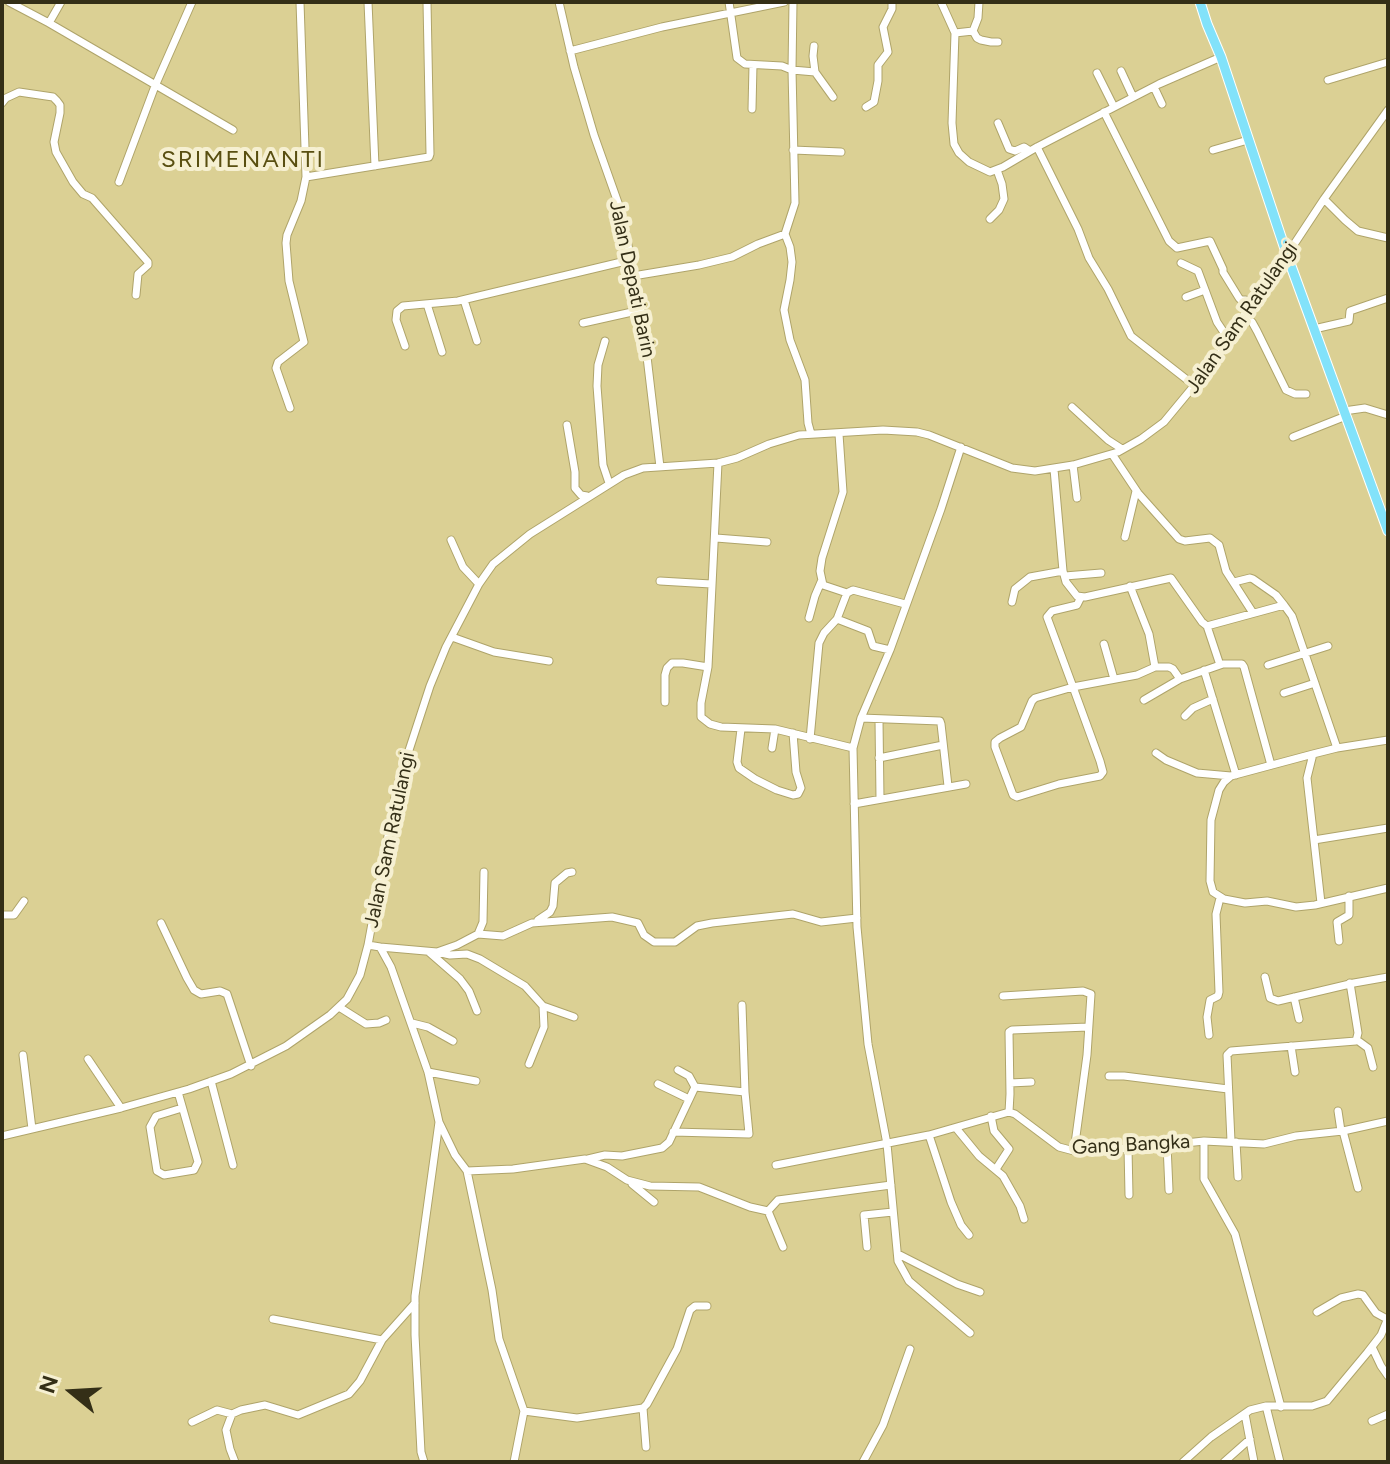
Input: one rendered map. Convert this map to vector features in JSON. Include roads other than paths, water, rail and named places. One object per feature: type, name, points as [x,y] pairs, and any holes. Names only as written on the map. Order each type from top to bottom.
[{"type":"main road","points":[[1200,2],[1287,255],[1388,531]]},
{"type":"street","points":[[9,2],[233,130]]},
{"type":"street","points":[[49,23],[61,2]]},
{"type":"street","points":[[119,182],[155,86],[192,2]]},
{"type":"street","points":[[290,408],[276,365],[304,342],[289,281],[286,243],[306,177],[300,2]]},
{"type":"street","points":[[368,2],[375,166]]},
{"type":"street","points":[[306,177],[427,158],[430,155],[427,2]]},
{"type":"street","name":"Jalan Depati Barin","points":[[559,2],[594,135],[622,214],[650,364],[660,467]]},
{"type":"street","points":[[729,2],[737,58],[745,64],[815,72]]},
{"type":"street","points":[[570,51],[662,27],[784,2]]},
{"type":"street","points":[[793,2],[795,203],[785,234],[792,262],[784,310],[790,340],[805,380],[811,434]]},
{"type":"street","points":[[866,107],[874,102],[878,65],[888,52],[883,27],[892,2]]},
{"type":"street","points":[[941,2],[955,33],[954,144],[969,162],[990,172],[1133,97],[1221,57]]},
{"type":"street","points":[[973,31],[979,2]]},
{"type":"street","points":[[955,33],[973,31]]},
{"type":"street","points":[[973,31],[981,40],[998,42]]},
{"type":"street","points":[[814,46],[815,72],[833,97]]},
{"type":"street","points":[[1328,80],[1388,62]]},
{"type":"street","points":[[752,109],[753,65]]},
{"type":"street","points":[[1121,71],[1133,97]]},
{"type":"street","points":[[1097,73],[1114,107]]},
{"type":"street","points":[[1154,87],[1162,104]]},
{"type":"street","points":[[2,103],[19,92],[53,97],[60,105],[54,142],[56,152],[83,194],[92,198],[148,262],[138,274],[136,295]]},
{"type":"street","name":"Jalan Sam Ratulangi","points":[[2,1136],[178,1092],[251,1066],[286,1046],[339,1007],[355,988],[368,945],[397,787],[430,686],[479,584],[493,564],[530,534],[609,483],[643,468],[718,463],[799,435],[907,430],[929,435],[1012,468],[1035,471],[1112,454],[1141,439],[1164,422],[1195,386],[1388,110]]},
{"type":"street","points":[[1104,112],[1169,241],[1177,248],[1210,241],[1223,273],[1239,298],[1246,300],[1250,306]]},
{"type":"street","points":[[998,123],[1009,149],[1034,149],[1131,336],[1195,386]]},
{"type":"street","points":[[1213,150],[1248,140]]},
{"type":"street","points":[[793,150],[841,152]]},
{"type":"street","points":[[990,219],[1004,199],[997,170]]},
{"type":"street","points":[[1324,199],[1358,231],[1388,238]]},
{"type":"street","points":[[633,276],[732,257],[785,234]]},
{"type":"street","points":[[405,346],[396,320],[397,311],[403,306],[464,300],[630,260]]},
{"type":"street","points":[[1181,263],[1198,271],[1217,322],[1229,340]]},
{"type":"street","points":[[1186,297],[1205,290]]},
{"type":"street","points":[[1314,329],[1349,321],[1350,311],[1388,298]]},
{"type":"street","points":[[464,300],[477,341]]},
{"type":"street","points":[[427,304],[442,352]]},
{"type":"street","points":[[583,323],[641,310]]},
{"type":"street","points":[[1244,316],[1252,322],[1286,390],[1306,394]]},
{"type":"street","points":[[605,341],[598,365],[597,386],[603,465],[609,483]]},
{"type":"street","points":[[1072,407],[1122,449]]},
{"type":"street","points":[[1293,437],[1365,408],[1388,415]]},
{"type":"street","points":[[567,425],[575,488],[581,495],[587,496]]},
{"type":"street","points":[[809,618],[821,582],[822,558],[843,492],[839,434]]},
{"type":"street","points":[[961,447],[890,650],[861,718],[853,748],[857,918],[868,1044],[887,1144],[898,1261],[909,1281],[970,1333]]},
{"type":"street","points":[[1112,454],[1136,491],[1179,539],[1210,538],[1215,541],[1222,551],[1226,571],[1253,613]]},
{"type":"street","points":[[718,463],[708,667],[701,717],[710,724],[741,729],[775,729],[853,748]]},
{"type":"street","points":[[1073,465],[1077,498]]},
{"type":"street","points":[[1054,469],[1064,574],[1073,592],[1081,597],[1171,578],[1207,626],[1220,665]]},
{"type":"street","points":[[1125,537],[1136,491]]},
{"type":"street","points":[[716,538],[767,542]]},
{"type":"street","points":[[451,540],[463,567],[479,584]]},
{"type":"street","points":[[1012,602],[1015,589],[1030,577],[1101,573]]},
{"type":"street","points":[[1234,582],[1253,579],[1276,595],[1292,616],[1337,748]]},
{"type":"street","points":[[660,581],[711,584]]},
{"type":"street","points":[[821,582],[826,587],[847,593]]},
{"type":"street","points":[[1130,586],[1149,634],[1155,667]]},
{"type":"street","points":[[810,739],[819,643],[837,619],[847,593],[853,590],[905,604]]},
{"type":"street","points":[[1081,597],[1077,605],[1052,611],[1047,617],[1073,687],[1103,767],[1103,772],[1100,776],[1015,796],[1010,792],[995,742],[1019,730],[1035,698],[1073,687],[1137,675],[1155,667],[1169,667],[1180,679]]},
{"type":"street","points":[[1207,626],[1284,605]]},
{"type":"street","points":[[837,619],[868,631],[873,646],[890,650]]},
{"type":"street","points":[[452,637],[494,652],[549,661]]},
{"type":"street","points":[[1104,644],[1114,679]]},
{"type":"street","points":[[1268,665],[1328,646]]},
{"type":"street","points":[[665,702],[665,675],[672,663],[708,667]]},
{"type":"street","points":[[1144,700],[1180,679],[1220,665],[1239,663],[1244,667],[1271,765]]},
{"type":"street","points":[[1204,670],[1234,776]]},
{"type":"street","points":[[1284,693],[1315,683]]},
{"type":"street","points":[[1185,716],[1193,708],[1213,699]]},
{"type":"street","points":[[861,718],[940,721],[948,786]]},
{"type":"street","points":[[879,720],[880,799]]},
{"type":"street","points":[[741,729],[739,768],[793,795],[798,794],[801,788],[796,772],[793,733]]},
{"type":"street","points":[[772,748],[775,729]]},
{"type":"street","points":[[1388,740],[1313,754],[1234,776],[1224,782],[1211,820],[1211,889],[1220,898],[1245,903],[1267,901],[1296,907],[1388,888]]},
{"type":"street","points":[[879,758],[943,745]]},
{"type":"street","points":[[1156,753],[1197,773],[1234,776]]},
{"type":"street","points":[[1313,754],[1307,778],[1321,903]]},
{"type":"street","points":[[854,804],[966,784]]},
{"type":"street","points":[[1314,840],[1388,828]]},
{"type":"street","points":[[478,934],[483,922],[484,872]]},
{"type":"street","points":[[432,951],[457,945],[478,934],[503,936],[532,923],[550,912],[555,883],[572,872]]},
{"type":"street","points":[[1339,941],[1337,922],[1349,915],[1349,896]]},
{"type":"street","points":[[1209,1035],[1207,1017],[1210,1000],[1219,992],[1216,914],[1220,898]]},
{"type":"street","points":[[2,915],[14,915],[24,901]]},
{"type":"street","points":[[532,923],[619,918],[640,924],[644,935],[656,943],[675,942],[697,926],[751,919],[793,914],[821,922],[857,918]]},
{"type":"street","points":[[161,923],[194,990],[201,994],[220,991],[227,994],[251,1066]]},
{"type":"street","points":[[368,945],[450,955],[467,954],[525,986],[543,1006],[574,1017]]},
{"type":"street","points":[[380,947],[412,1023],[428,1072],[439,1122],[455,1155],[467,1171],[499,1339],[524,1411],[514,1462]]},
{"type":"street","points":[[432,951],[460,979],[477,1011]]},
{"type":"street","points":[[1265,977],[1269,995],[1278,1001],[1388,977]]},
{"type":"street","points":[[1350,983],[1357,1040]]},
{"type":"street","points":[[1003,996],[1091,994],[1087,1055],[1074,1151]]},
{"type":"street","points":[[1294,997],[1299,1019]]},
{"type":"street","points":[[673,1132],[749,1134],[742,1005]]},
{"type":"street","points":[[529,1064],[544,1027],[543,1006]]},
{"type":"street","points":[[339,1007],[366,1024],[386,1020]]},
{"type":"street","points":[[412,1023],[428,1027],[453,1041]]},
{"type":"street","points":[[776,1165],[929,1135],[1009,1112],[1011,1031],[1088,1027]]},
{"type":"street","points":[[1238,1177],[1228,1089],[1228,1053],[1357,1040],[1368,1048],[1373,1067]]},
{"type":"street","points":[[1291,1046],[1295,1072]]},
{"type":"street","points":[[23,1055],[32,1129]]},
{"type":"street","points":[[88,1059],[121,1108]]},
{"type":"street","points":[[678,1070],[689,1076],[695,1087]]},
{"type":"street","points":[[428,1072],[476,1081]]},
{"type":"street","points":[[1109,1076],[1228,1089]]},
{"type":"street","points":[[211,1081],[233,1165]]},
{"type":"street","points":[[1010,1083],[1031,1082]]},
{"type":"street","points":[[658,1084],[689,1099]]},
{"type":"street","points":[[695,1087],[745,1092]]},
{"type":"street","points":[[467,1171],[513,1169],[662,1148],[669,1142],[695,1087]]},
{"type":"street","points":[[178,1092],[198,1162],[194,1170],[164,1175],[157,1171],[150,1127],[156,1116],[182,1108]]},
{"type":"street","points":[[1338,1111],[1358,1188]]},
{"type":"street","name":"Gang Bangka","points":[[1009,1112],[1059,1147],[1074,1151],[1204,1141],[1264,1144],[1388,1121]]},
{"type":"street","points":[[991,1116],[994,1131],[1009,1149],[996,1169]]},
{"type":"street","points":[[424,1462],[421,1452],[415,1303],[439,1122]]},
{"type":"street","points":[[956,1128],[979,1156],[1003,1176],[1024,1219]]},
{"type":"street","points":[[929,1135],[955,1214],[969,1235]]},
{"type":"street","points":[[1204,1141],[1204,1179],[1235,1234],[1281,1407]]},
{"type":"street","points":[[1167,1145],[1169,1190]]},
{"type":"street","points":[[1128,1148],[1129,1195]]},
{"type":"street","points":[[585,1159],[607,1167],[654,1202]]},
{"type":"street","points":[[627,1180],[650,1186],[699,1187],[768,1211]]},
{"type":"street","points":[[768,1211],[778,1200],[891,1185]]},
{"type":"street","points":[[768,1211],[783,1247]]},
{"type":"street","points":[[867,1247],[864,1216],[893,1212]]},
{"type":"street","points":[[898,1254],[957,1284],[980,1292]]},
{"type":"street","points":[[1183,1462],[1211,1437],[1250,1410],[1266,1406],[1312,1406],[1327,1401],[1381,1335],[1388,1318],[1376,1313],[1363,1295],[1358,1294],[1341,1298],[1317,1312]]},
{"type":"street","points":[[192,1422],[217,1410],[232,1414],[265,1405],[298,1415],[349,1394],[360,1381],[382,1340],[415,1303]]},
{"type":"street","points":[[524,1411],[577,1418],[643,1408],[677,1349],[690,1310],[695,1306],[707,1306]]},
{"type":"street","points":[[273,1319],[382,1340]]},
{"type":"street","points":[[1372,1347],[1388,1376]]},
{"type":"street","points":[[863,1462],[883,1425],[910,1349]]},
{"type":"street","points":[[1266,1406],[1280,1462]]},
{"type":"street","points":[[643,1408],[646,1447]]},
{"type":"street","points":[[232,1414],[226,1437],[235,1462]]},
{"type":"street","points":[[1245,1414],[1254,1462]]},
{"type":"street","points":[[1372,1421],[1388,1414]]},
{"type":"street","points":[[1224,1462],[1250,1439]]},
{"type":"district","name":"SRIMENANTI","points":[[243,160]]}]
